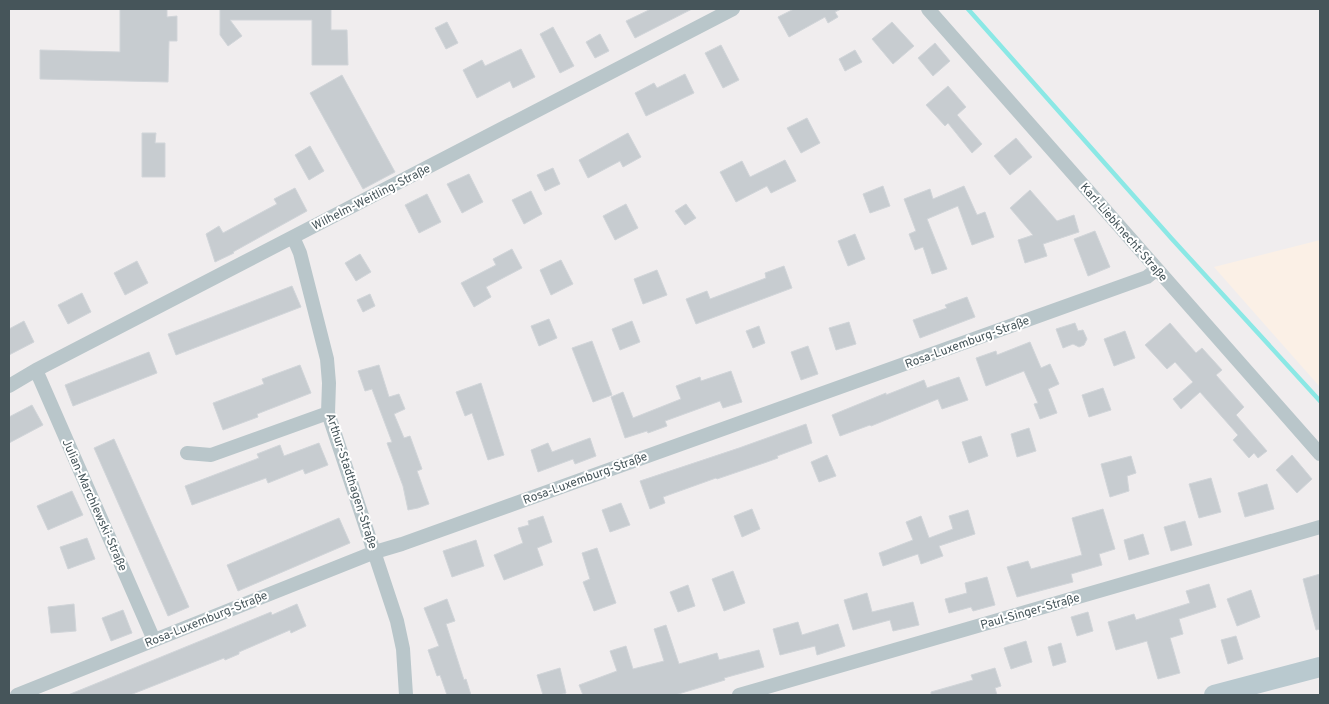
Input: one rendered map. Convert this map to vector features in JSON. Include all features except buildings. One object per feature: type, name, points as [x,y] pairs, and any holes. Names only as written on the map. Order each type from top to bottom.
[{"type":"main road","points":[[1214,695],[1320,667]]},
{"type":"street","name":"Wilhelm-Weitling-Straße","points":[[9,386],[36,370],[733,9]]},
{"type":"street","name":"Karl-Liebknecht-Straße","points":[[928,9],[1320,454]]},
{"type":"street","name":"Arthur-Stadthagen-Straße","points":[[293,237],[300,253],[327,359],[330,383],[328,413],[397,621],[403,649],[406,695]]},
{"type":"street","name":"Rosa-Luxemburg-Straße","points":[[17,695],[375,552],[1129,284],[1147,277],[1157,270]]},
{"type":"street","name":"Julian-Marchlewski-Straße","points":[[36,370],[154,640]]},
{"type":"street","points":[[187,453],[211,455],[328,413]]},
{"type":"street","name":"Paul-Singer-Straße","points":[[739,695],[1320,528]]},
{"type":"shaded area","points":[[1320,240],[1320,387],[1214,267]]},
{"type":"waterway","points":[[968,9],[1172,239],[1320,401]]}]
